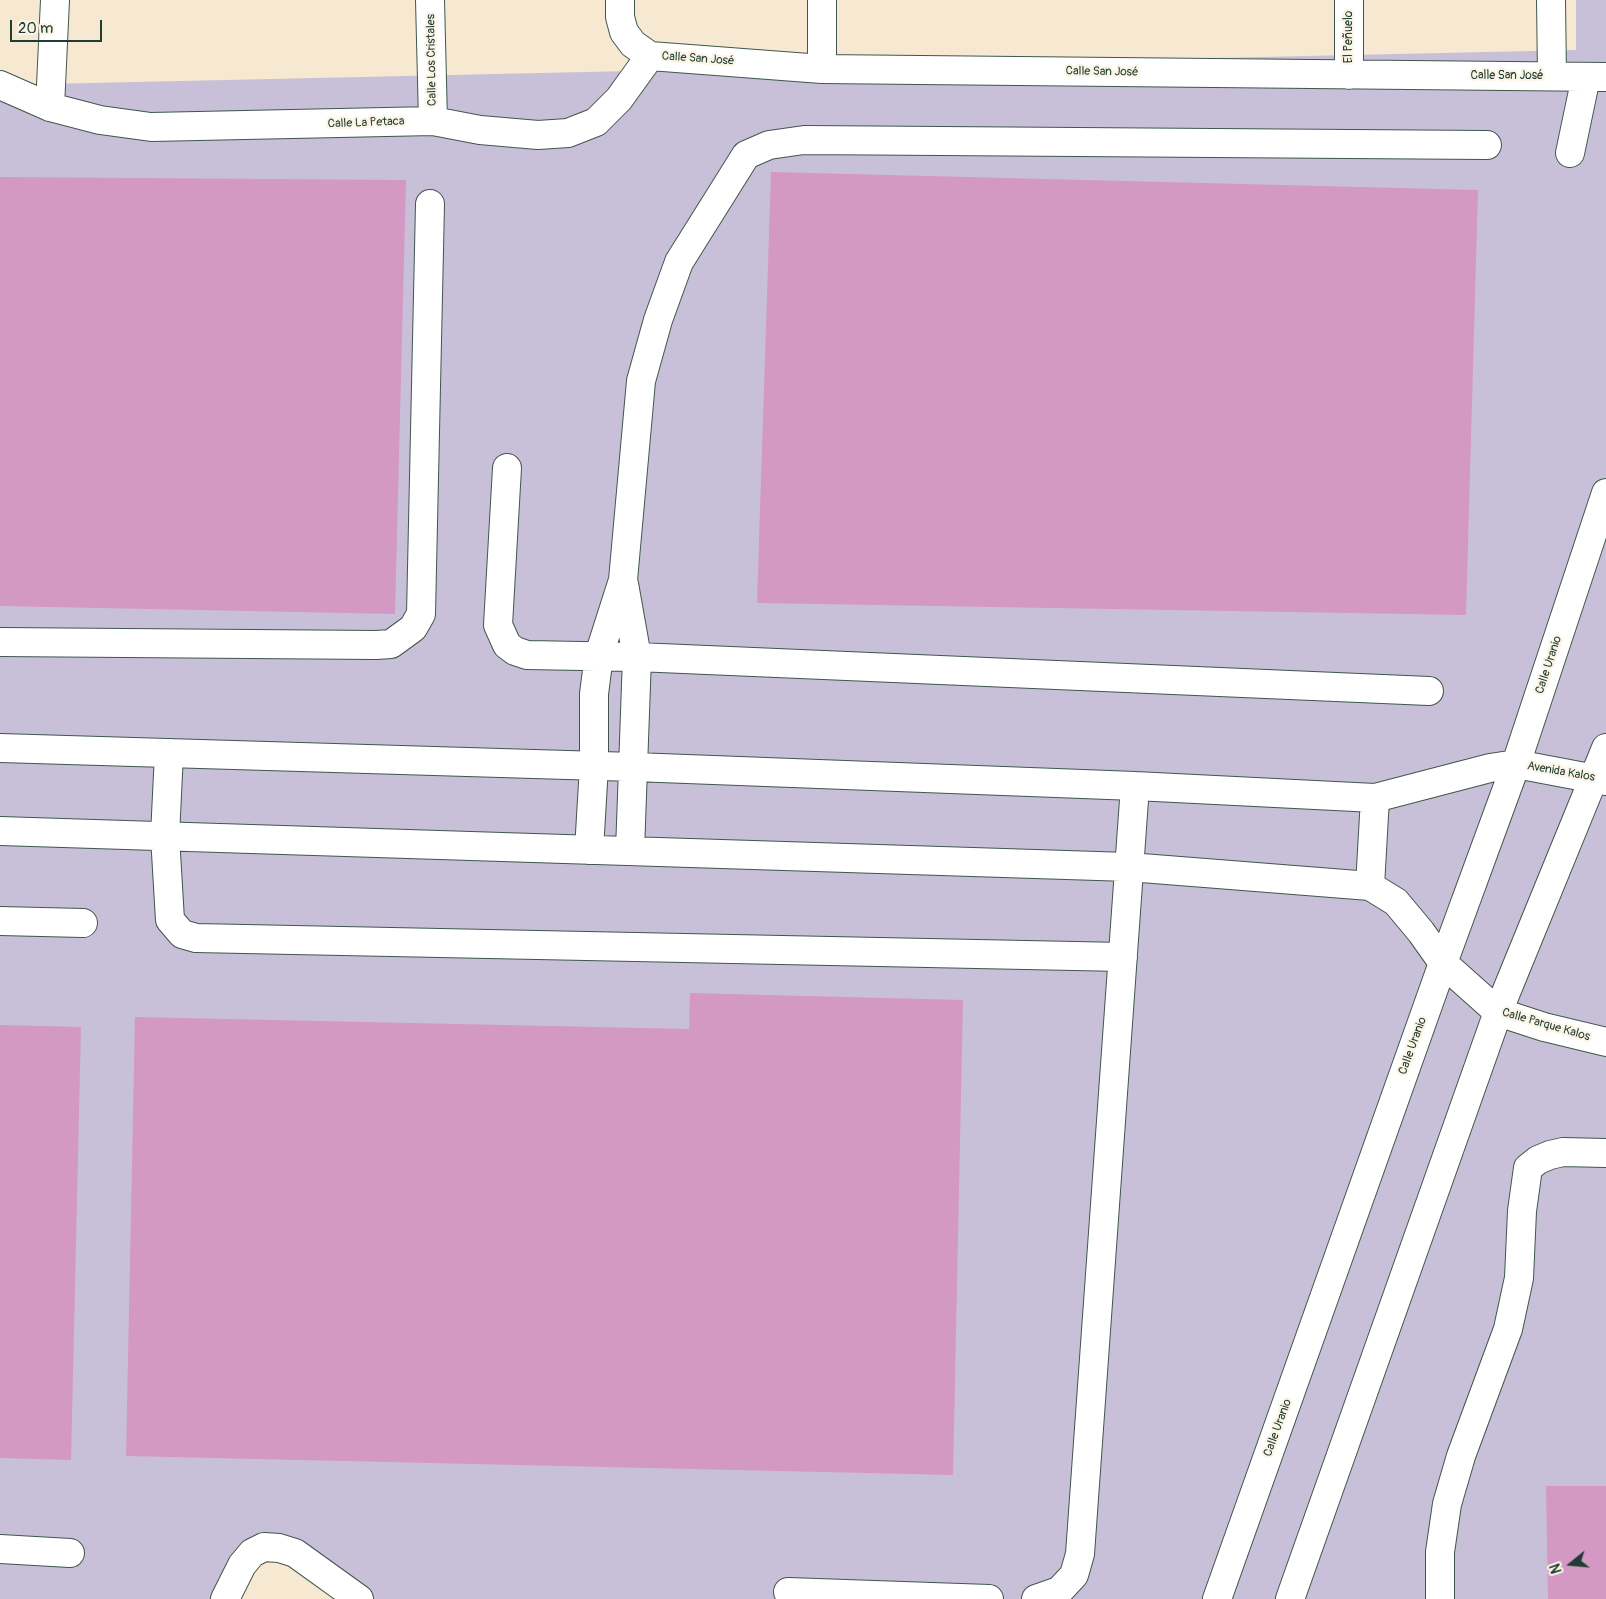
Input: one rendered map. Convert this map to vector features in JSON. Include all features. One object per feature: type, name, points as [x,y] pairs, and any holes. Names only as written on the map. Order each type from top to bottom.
[{"type":"street","points":[[50,107],[55,0]]},
{"type":"street","name":"Calle Los Cristales","points":[[430,0],[433,121]]},
{"type":"street","points":[[822,0],[822,69]]},
{"type":"street","name":"El Peñuelo","points":[[1349,0],[1349,75]]},
{"type":"street","points":[[1551,0],[1552,76]]},
{"type":"street","name":"Calle San José","points":[[620,9],[624,32],[634,44],[650,56],[822,69],[1596,77]]},
{"type":"street","name":"Calle La Petaca","points":[[0,85],[50,107],[100,120],[151,127],[433,121],[480,130],[538,135],[568,132],[596,122],[619,100],[650,56]]},
{"type":"street","points":[[1570,153],[1596,77]]},
{"type":"street","points":[[589,850],[594,766],[594,694],[599,655],[623,580],[642,381],[658,320],[679,262],[746,155],[756,150],[804,140],[1487,145]]},
{"type":"street","points":[[0,642],[376,645],[391,644],[413,628],[421,614],[430,204]]},
{"type":"street","points":[[507,468],[498,625],[501,636],[507,645],[515,651],[526,655],[599,655],[1429,691]]},
{"type":"street","name":"Calle Uranio","points":[[1217,1599],[1516,764],[1606,493]]},
{"type":"street","points":[[623,580],[637,657],[630,851]]},
{"type":"street","name":"Avenida Kalos","points":[[0,748],[634,767],[1135,786],[1375,798],[1490,768],[1516,764],[1601,779]]},
{"type":"street","points":[[1290,1599],[1498,1012],[1601,779],[1606,748]]},
{"type":"street","points":[[169,753],[165,836],[170,920],[182,934],[196,938],[1123,957]]},
{"type":"street","points":[[1036,1599],[1059,1591],[1074,1575],[1080,1554],[1135,786]]},
{"type":"street","points":[[0,831],[1129,867],[1370,886],[1375,798]]},
{"type":"street","name":"Calle Parque Kalos","points":[[1370,886],[1396,902],[1421,932],[1443,964],[1498,1012],[1544,1027],[1606,1042]]},
{"type":"street","points":[[0,921],[83,923]]},
{"type":"street","points":[[1440,1599],[1440,1552],[1447,1504],[1461,1456],[1508,1329],[1519,1278],[1522,1211],[1528,1168],[1550,1154],[1563,1152],[1606,1153]]},
{"type":"street","points":[[225,1599],[242,1565],[252,1554],[264,1547],[279,1548],[295,1553],[359,1599]]},
{"type":"street","points":[[0,1549],[70,1553]]},
{"type":"street","points":[[788,1592],[989,1599]]},
{"type":"shaded area","points":[[1576,0],[1606,0],[1606,1599],[374,1599],[254,1551],[219,1599],[0,1599],[0,85],[1576,50]]},
{"type":"building","points":[[771,172],[1478,190],[1466,615],[757,603]]},
{"type":"building","points":[[0,177],[406,180],[395,614],[0,606]]},
{"type":"building","points":[[690,993],[963,1000],[953,1475],[126,1456],[135,1017],[689,1029]]},
{"type":"building","points":[[0,1025],[81,1027],[71,1460],[0,1458]]},
{"type":"building","points":[[1546,1486],[1606,1486],[1606,1599],[1548,1599]]}]
